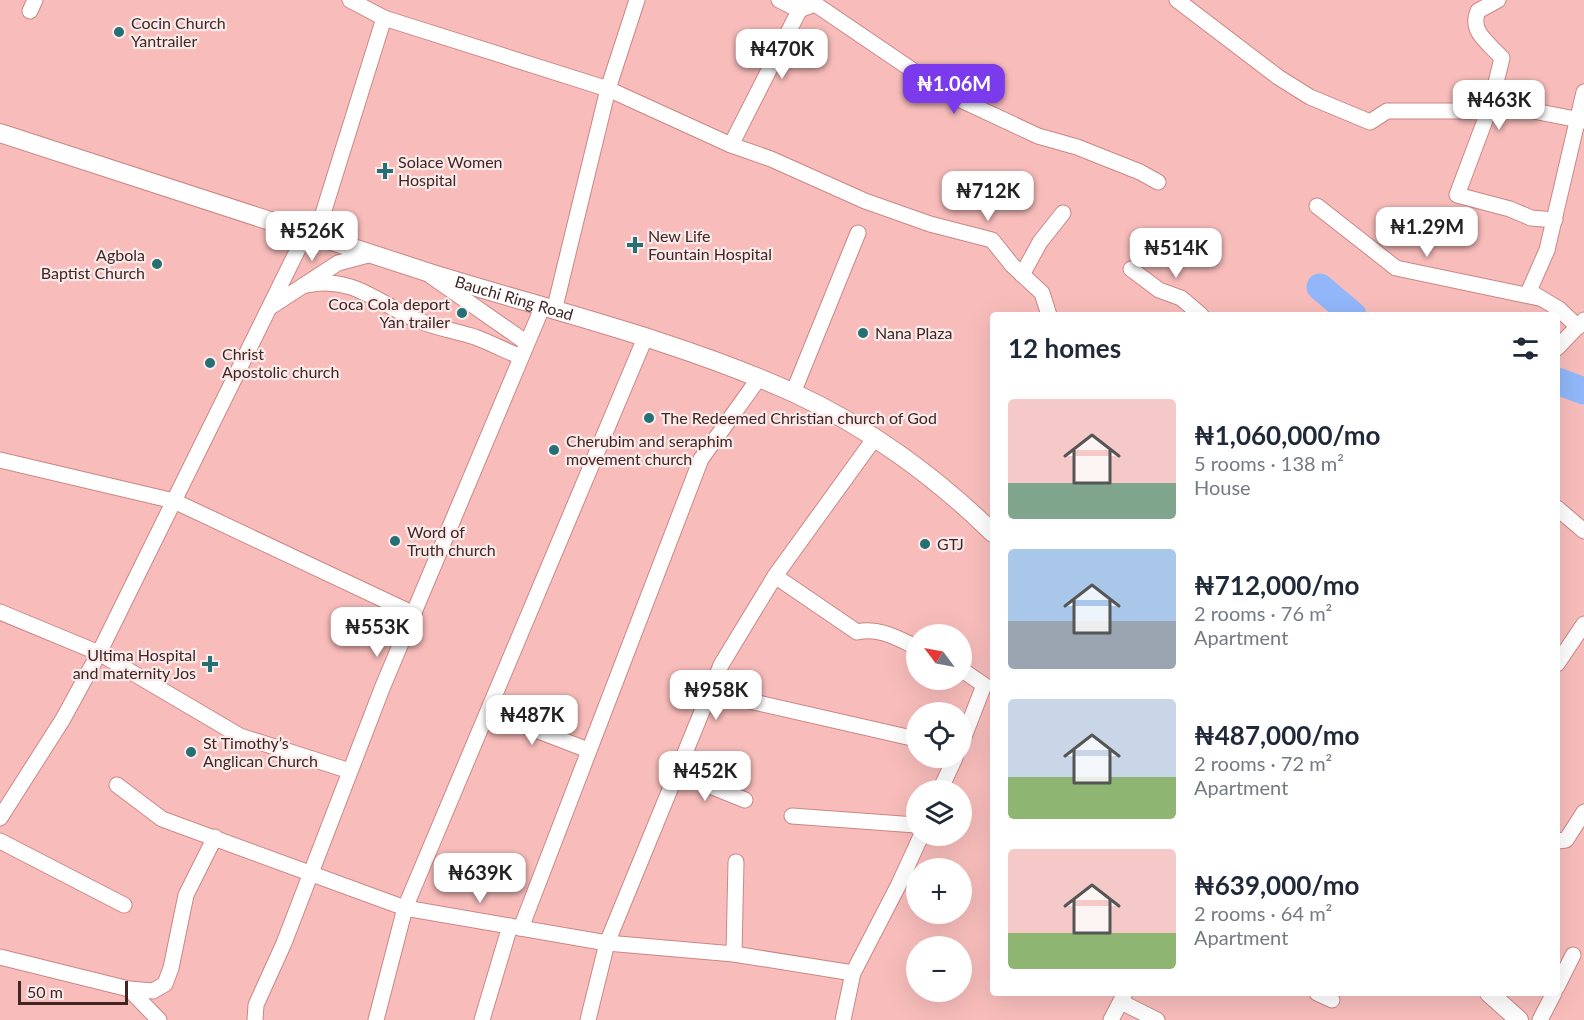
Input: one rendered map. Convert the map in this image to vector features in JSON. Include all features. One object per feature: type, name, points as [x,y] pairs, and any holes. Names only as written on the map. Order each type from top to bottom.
[{"type":"main road","name":"Bauchi Ring Road","points":[[0,133],[421,270],[645,338],[759,378],[794,393],[874,439],[920,471],[990,529]]},
{"type":"main road","points":[[1492,996],[1517,1019]]},
{"type":"street","points":[[352,0],[384,18],[608,88],[731,145],[887,208],[930,224],[992,240],[1042,293],[1047,312]]},
{"type":"street","points":[[255,1020],[256,1005],[414,614],[524,350],[548,309],[608,88],[637,0]]},
{"type":"street","points":[[779,0],[802,5],[816,4],[946,93],[1038,136],[1077,147],[1140,172],[1158,182]]},
{"type":"street","points":[[1177,0],[1278,77],[1310,97],[1370,122],[1388,111],[1472,111],[1504,105],[1534,109],[1580,120]]},
{"type":"street","points":[[1498,0],[1478,11],[1474,21],[1476,30],[1502,58],[1490,107],[1458,195],[1510,209],[1531,218],[1555,220]]},
{"type":"street","points":[[731,145],[802,5]]},
{"type":"street","points":[[0,818],[63,719],[99,653],[271,307],[311,235],[384,18]]},
{"type":"street","points":[[1560,345],[1581,323],[1529,291],[1547,250],[1580,120],[1584,92]]},
{"type":"street","points":[[1317,206],[1396,268],[1542,299]]},
{"type":"street","points":[[1023,275],[1040,242],[1063,213]]},
{"type":"street","points":[[794,393],[858,233]]},
{"type":"street","points":[[271,307],[338,264],[372,254]]},
{"type":"street","points":[[1131,269],[1159,290],[1181,298],[1197,312]]},
{"type":"street","points":[[421,270],[524,350]]},
{"type":"street","points":[[307,285],[318,283],[344,285],[376,296],[417,320],[524,350]]},
{"type":"street","points":[[376,1020],[405,908],[645,338]]},
{"type":"street","points":[[482,1020],[516,927],[588,750],[701,459],[759,378]]},
{"type":"street","points":[[588,1020],[607,943],[721,665],[775,576],[874,439]]},
{"type":"street","points":[[0,460],[174,501],[414,614]]},
{"type":"street","points":[[1560,513],[1584,531]]},
{"type":"street","points":[[775,576],[857,632],[870,629],[895,636],[906,642]]},
{"type":"street","points":[[0,612],[99,653],[240,736],[350,771]]},
{"type":"street","points":[[1560,660],[1584,624]]},
{"type":"street","points":[[972,676],[989,687],[972,722]]},
{"type":"street","points":[[710,692],[906,737]]},
{"type":"street","points":[[489,712],[588,750]]},
{"type":"street","points":[[678,773],[745,800]]},
{"type":"street","points":[[117,785],[162,819],[405,908],[607,943],[734,954],[853,973]]},
{"type":"street","points":[[1560,841],[1566,840],[1584,812]]},
{"type":"street","points":[[792,816],[906,824]]},
{"type":"street","points":[[0,957],[129,989],[153,991],[165,984],[186,895],[215,837]]},
{"type":"street","points":[[0,841],[124,905]]},
{"type":"street","points":[[843,1020],[853,973],[916,846]]},
{"type":"street","points":[[734,954],[736,862]]},
{"type":"street","points":[[1560,981],[1573,955]]},
{"type":"street","points":[[129,989],[159,1020]]},
{"type":"street","points":[[1323,996],[1332,1000]]},
{"type":"street","points":[[1540,1020],[1552,996]]},
{"type":"street","points":[[1111,1020],[1123,997],[1156,1020]]},
{"type":"waterway","points":[[1320,287],[1349,312]]},
{"type":"waterway","points":[[1560,382],[1584,391]]},
{"type":"place","name":"Cocin Church Yantrailer","points":[[119,32]]},
{"type":"place","name":"Solace Women Hospital","points":[[385,171]]},
{"type":"place","name":"New Life Fountain Hospital","points":[[635,245]]},
{"type":"place","name":"Agbola Baptist Church","points":[[157,264]]},
{"type":"place","name":"Coca Cola deport Yan trailer","points":[[462,313]]},
{"type":"place","name":"Nana Plaza","points":[[863,333]]},
{"type":"place","name":"Christ Apostolic church","points":[[210,363]]},
{"type":"place","name":"The Redeemed Christian church of God","points":[[649,418]]},
{"type":"place","name":"Cherubim and seraphim movement church","points":[[554,450]]},
{"type":"place","name":"Word of Truth church","points":[[395,541]]},
{"type":"place","name":"GTJ","points":[[925,544]]},
{"type":"place","name":"Ultima Hospital and maternity Jos","points":[[210,664]]},
{"type":"place","name":"St Timothy’s Anglican Church","points":[[191,752]]}]
